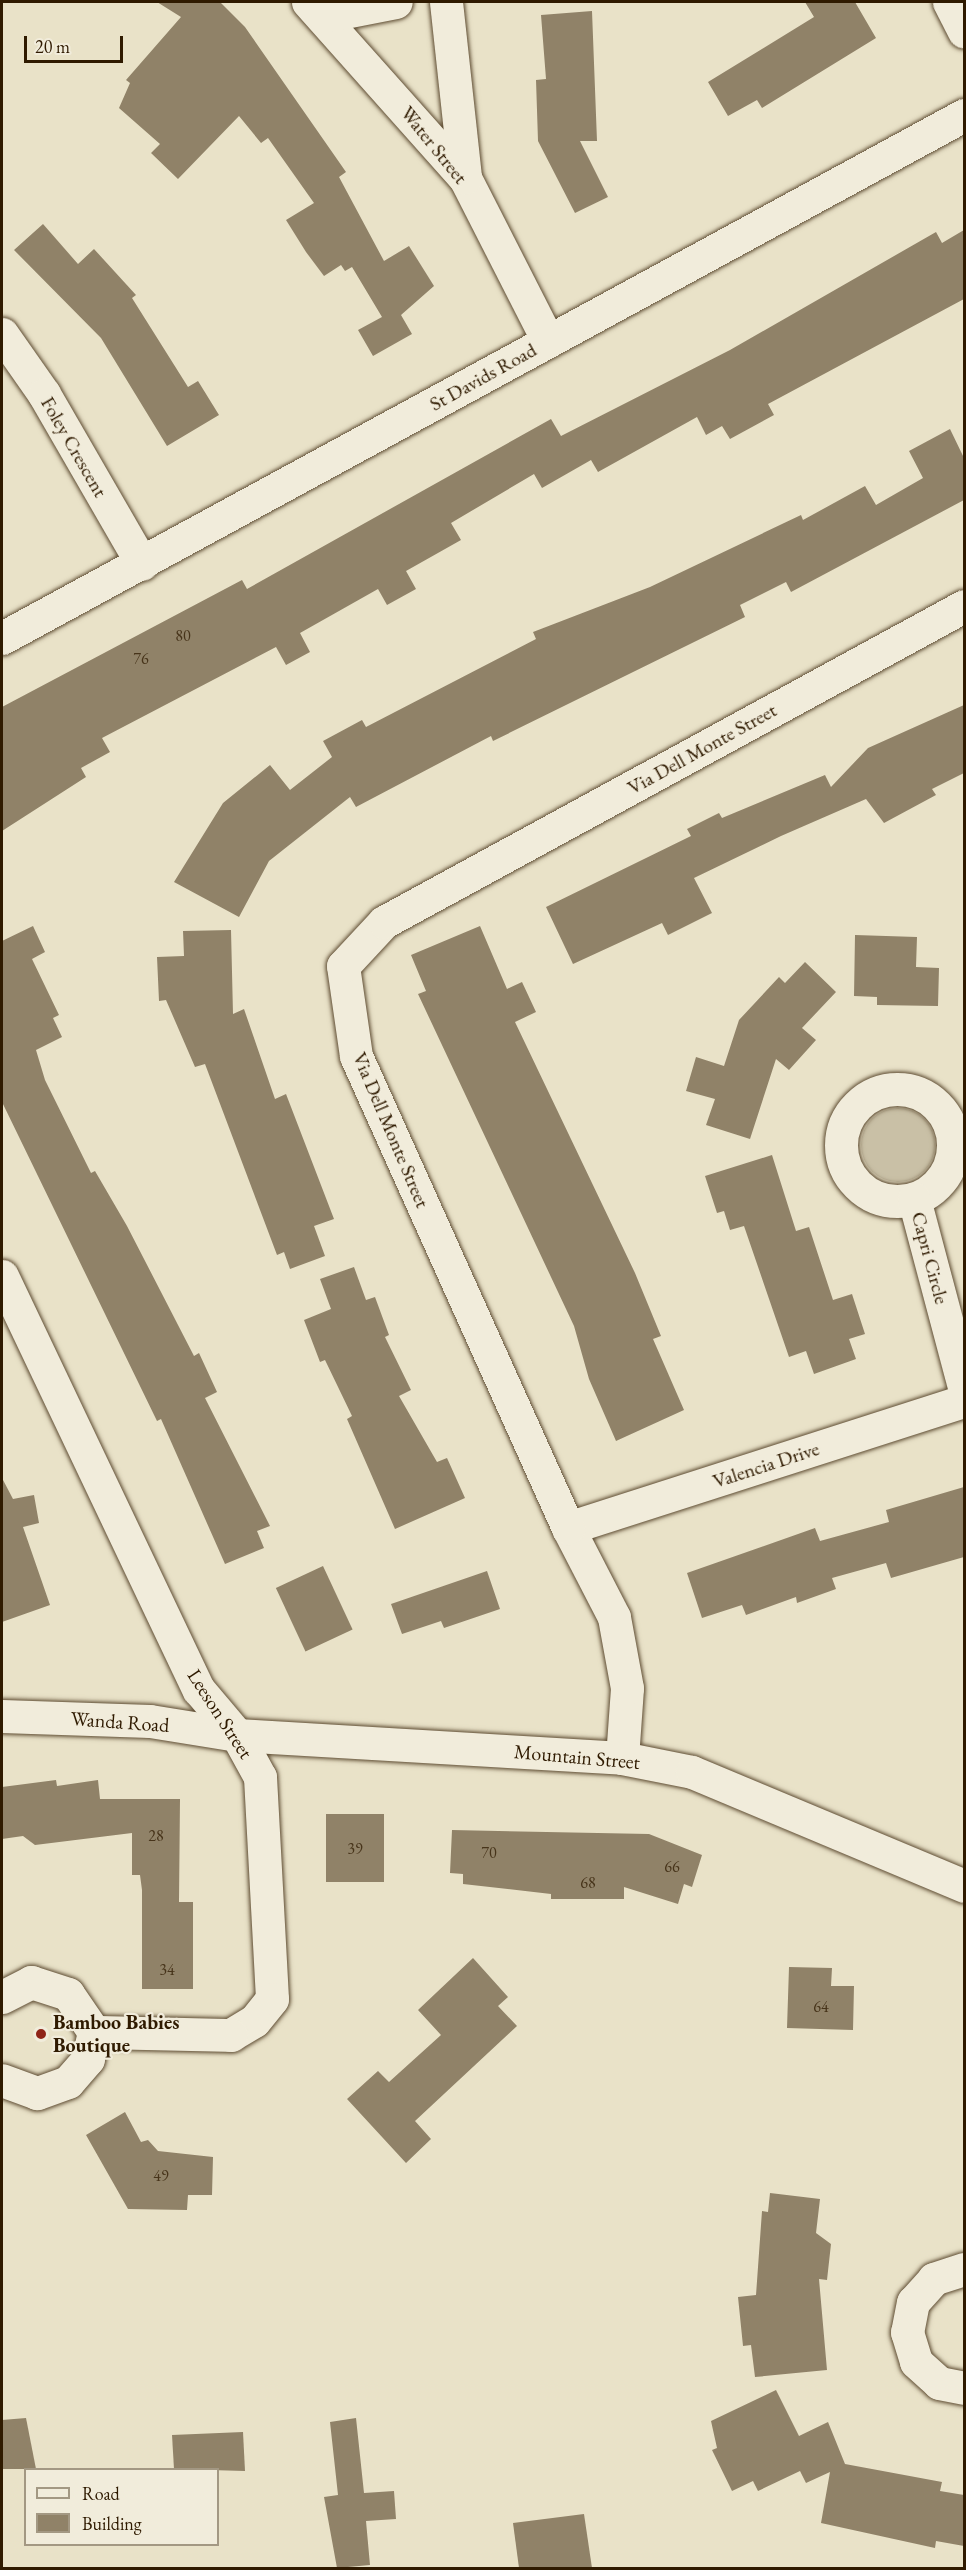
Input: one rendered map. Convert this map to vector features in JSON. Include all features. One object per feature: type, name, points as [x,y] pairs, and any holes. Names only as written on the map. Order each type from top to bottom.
[{"type":"street","points":[[316,9],[396,2]]},
{"type":"street","points":[[446,2],[465,178]]},
{"type":"street","points":[[950,2],[964,31]]},
{"type":"street","name":"Water Street","points":[[316,9],[465,178],[548,341]]},
{"type":"street","name":"St Davids Road","points":[[2,638],[142,564],[964,115]]},
{"type":"street","name":"Foley Crescent","points":[[2,334],[44,394],[142,564]]},
{"type":"street","name":"Via Dell Monte Street","points":[[622,1758],[627,1688],[614,1617],[568,1528],[356,1056],[343,966],[384,922],[964,606]]},
{"type":"street","name":"Capri Circle","points":[[914,1199],[964,1387]]},
{"type":"street","name":"Leeson Street","points":[[2,1276],[199,1690],[237,1735],[260,1777],[272,1999],[254,2021],[231,2035],[94,2032]]},
{"type":"street","name":"Valencia Drive","points":[[568,1528],[964,1401]]},
{"type":"street","name":"Wanda Road","points":[[2,1716],[150,1721],[237,1735]]},
{"type":"street","name":"Mountain Street","points":[[237,1735],[622,1758],[692,1772],[964,1886]]},
{"type":"street","points":[[2,1997],[31,1982],[68,1994],[94,2032],[88,2060],[68,2082],[37,2093],[2,2080]]},
{"type":"street","points":[[964,2269],[934,2279],[913,2302],[907,2332],[916,2362],[939,2383],[964,2388]]},
{"type":"shaded area","points":[[898,1108],[919,1114],[929,1124],[935,1145],[929,1166],[919,1176],[898,1182],[877,1176],[867,1166],[861,1145],[867,1124],[877,1114]]},
{"type":"building","points":[[157,2],[220,2],[245,27],[346,172],[339,177],[384,261],[409,246],[434,286],[401,315],[412,334],[373,356],[358,330],[382,317],[352,267],[345,271],[341,265],[324,276],[306,252],[286,220],[314,203],[268,138],[261,143],[239,116],[178,179],[151,153],[160,144],[119,108],[130,83],[126,80],[181,17]]},
{"type":"building","points":[[805,2],[855,2],[876,38],[762,108],[757,100],[728,116],[708,82],[814,17]]},
{"type":"building","points":[[592,11],[597,141],[580,141],[608,197],[575,213],[538,141],[536,80],[546,79],[541,15]]},
{"type":"building","points":[[43,224],[78,264],[94,249],[136,295],[132,298],[188,387],[198,381],[219,415],[167,446],[101,338],[14,250]]},
{"type":"building","points":[[964,230],[964,299],[768,404],[774,415],[730,439],[722,426],[706,435],[697,417],[598,472],[591,460],[542,488],[534,474],[451,523],[461,540],[406,571],[416,589],[387,605],[378,589],[300,633],[310,652],[286,665],[276,647],[102,738],[110,752],[81,768],[86,777],[2,831],[2,707],[242,580],[247,589],[551,419],[561,436],[730,350],[936,232],[942,243]]},
{"type":"building","points":[[950,429],[964,458],[964,500],[791,592],[786,582],[740,605],[745,617],[493,741],[491,736],[356,807],[350,797],[269,861],[239,917],[174,882],[223,803],[270,765],[290,790],[332,757],[323,741],[362,720],[366,727],[536,639],[533,632],[650,587],[801,515],[803,520],[865,486],[876,505],[923,478],[909,451]]},
{"type":"building","points":[[964,705],[964,773],[932,789],[936,795],[884,823],[866,799],[781,836],[694,878],[712,913],[668,935],[662,923],[573,964],[546,907],[691,836],[687,829],[719,813],[722,818],[825,775],[831,787],[868,748]]},
{"type":"building","points":[[33,926],[45,952],[32,959],[59,1015],[53,1018],[62,1037],[36,1050],[45,1080],[91,1173],[95,1171],[127,1226],[194,1356],[199,1353],[217,1392],[205,1398],[270,1526],[257,1531],[264,1548],[225,1564],[161,1419],[157,1421],[2,1102],[2,941]]},
{"type":"building","points":[[480,926],[507,989],[522,982],[536,1012],[515,1022],[635,1273],[661,1336],[653,1339],[684,1410],[616,1441],[589,1379],[574,1326],[418,994],[426,991],[411,955]]},
{"type":"building","points":[[231,930],[233,1014],[244,1009],[275,1099],[286,1094],[334,1219],[314,1226],[325,1256],[290,1269],[284,1252],[277,1255],[205,1064],[195,1067],[166,1000],[159,1001],[157,957],[184,956],[183,931]]},
{"type":"building","points":[[855,935],[917,937],[916,967],[939,968],[938,1006],[877,1005],[877,997],[854,996]]},
{"type":"building","points":[[805,962],[836,992],[802,1028],[816,1040],[789,1070],[776,1059],[750,1139],[706,1125],[715,1099],[686,1091],[696,1057],[724,1066],[739,1020],[779,977],[785,983]]},
{"type":"building","points":[[772,1155],[796,1231],[809,1227],[833,1300],[852,1294],[865,1334],[849,1339],[856,1359],[814,1374],[806,1351],[789,1357],[744,1226],[730,1230],[724,1211],[717,1213],[705,1176]]},
{"type":"building","points":[[354,1267],[366,1300],[375,1297],[389,1335],[385,1337],[411,1390],[399,1396],[437,1462],[447,1458],[465,1498],[395,1529],[347,1419],[352,1416],[325,1360],[320,1362],[304,1320],[331,1309],[320,1279]]},
{"type":"building","points":[[2,1478],[13,1499],[34,1495],[39,1523],[23,1527],[50,1605],[2,1622]]},
{"type":"building","points":[[964,1487],[964,1557],[891,1578],[886,1563],[832,1578],[836,1589],[797,1603],[796,1597],[746,1615],[742,1605],[702,1618],[687,1573],[815,1528],[820,1541],[889,1522],[886,1510]]},
{"type":"building","points":[[323,1566],[353,1629],[305,1651],[276,1588]]},
{"type":"building","points":[[487,1571],[500,1609],[444,1628],[441,1621],[402,1634],[391,1604]]},
{"type":"building","points":[[56,1780],[57,1786],[98,1780],[100,1799],[180,1799],[179,1902],[193,1902],[193,1989],[142,1989],[142,1890],[140,1875],[132,1875],[132,1833],[35,1845],[23,1836],[2,1839],[2,1787]]},
{"type":"building","points":[[326,1814],[384,1814],[384,1882],[326,1882]]},
{"type":"building","points":[[452,1830],[649,1834],[702,1855],[692,1887],[684,1884],[678,1904],[624,1887],[624,1899],[551,1899],[551,1894],[463,1884],[463,1874],[450,1873]]},
{"type":"building","points":[[473,1958],[508,1997],[498,2006],[517,2026],[415,2121],[431,2139],[406,2163],[347,2099],[378,2071],[389,2082],[441,2035],[418,2010]]},
{"type":"building","points":[[789,1967],[832,1968],[831,1986],[854,1986],[853,2030],[787,2028]]},
{"type":"building","points":[[125,2112],[141,2142],[148,2140],[158,2151],[213,2157],[212,2195],[188,2195],[187,2210],[128,2209],[86,2135]]},
{"type":"building","points":[[770,2193],[820,2199],[816,2233],[831,2244],[827,2280],[819,2279],[827,2370],[755,2377],[751,2345],[743,2346],[738,2297],[756,2295],[762,2211],[768,2212]]},
{"type":"building","points":[[776,2390],[799,2436],[828,2422],[845,2464],[942,2482],[940,2491],[964,2495],[964,2546],[936,2541],[935,2548],[821,2523],[830,2472],[806,2483],[800,2471],[758,2491],[753,2481],[732,2491],[712,2450],[717,2448],[711,2421]]},
{"type":"building","points":[[26,2418],[36,2468],[2,2469],[2,2420]]},
{"type":"building","points":[[356,2418],[364,2493],[394,2491],[396,2519],[366,2521],[370,2565],[337,2568],[324,2497],[338,2495],[330,2422]]},
{"type":"building","points":[[243,2432],[245,2471],[219,2470],[219,2468],[174,2468],[172,2435]]},
{"type":"building","points":[[584,2514],[592,2568],[519,2568],[513,2523]]},
{"type":"place","name":"Bamboo Babies Boutique","points":[[41,2034]]}]
